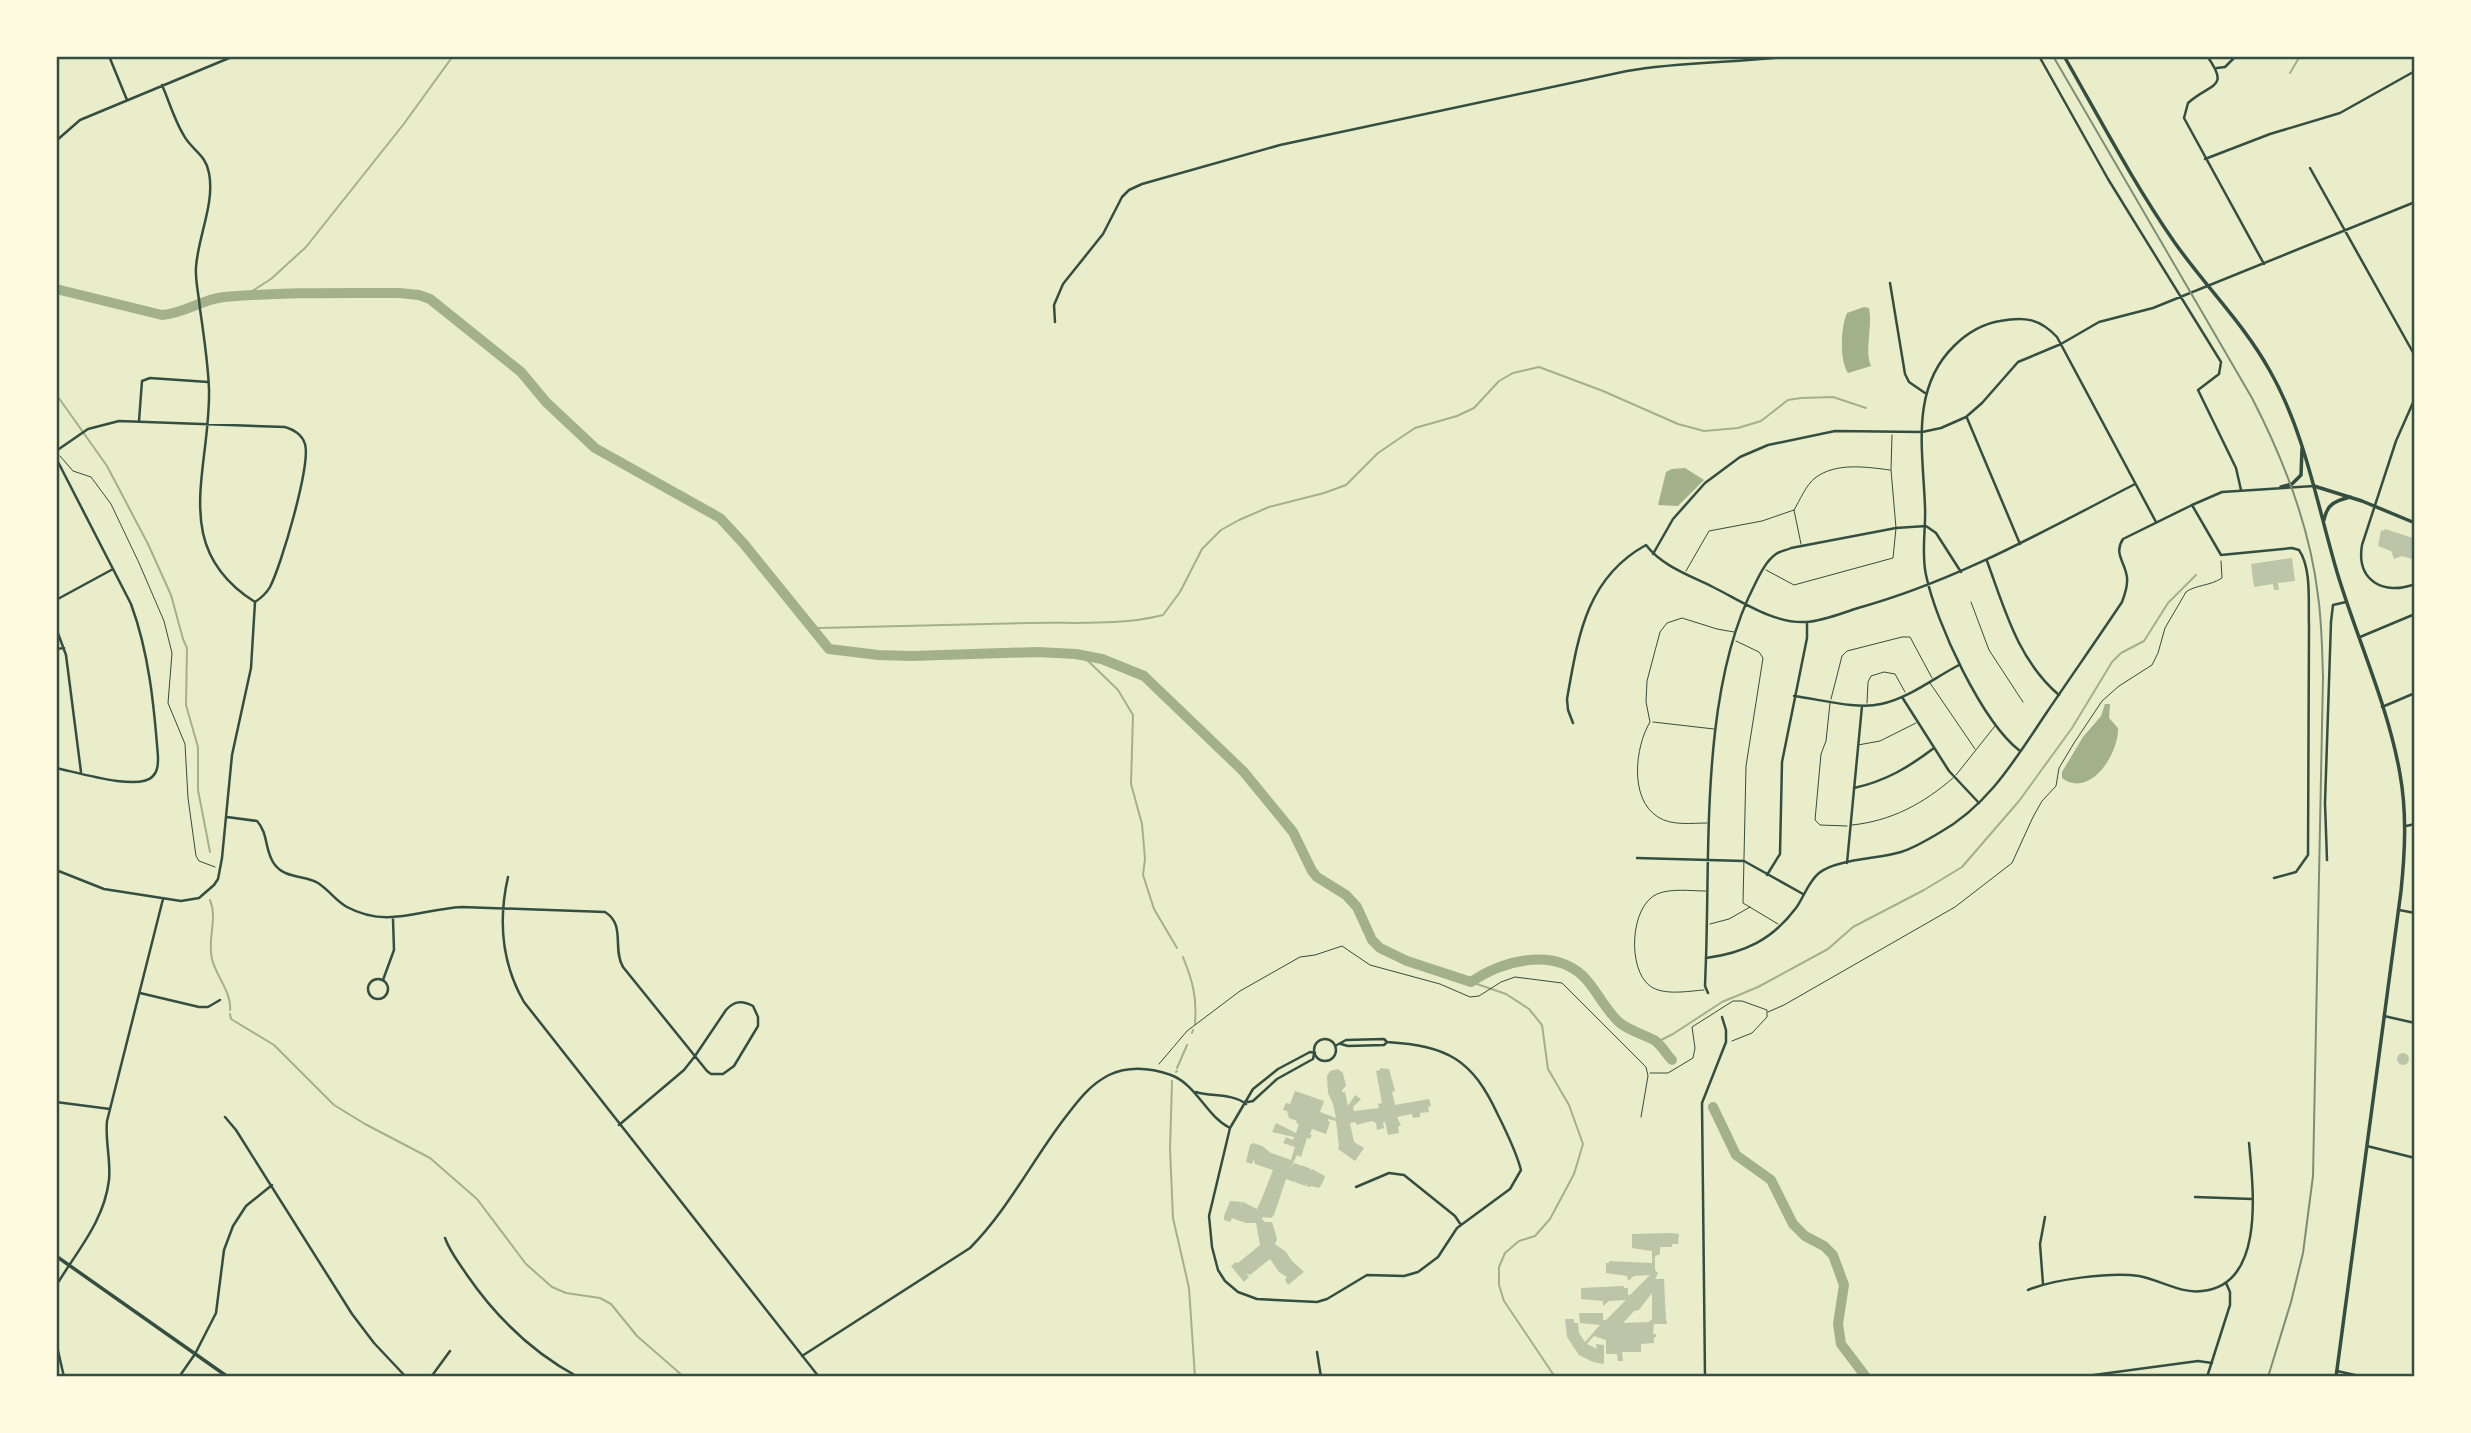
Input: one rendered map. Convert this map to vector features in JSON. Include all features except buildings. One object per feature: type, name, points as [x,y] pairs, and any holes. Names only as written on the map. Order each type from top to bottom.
[{"type":"main road","points":[[2064,56],[2157,215],[2178,247],[2243,328],[2266,364],[2288,407],[2398,764],[2406,826],[2399,910],[2336,1377]]},
{"type":"main road","points":[[2281,487],[2292,484],[2301,475],[2301,443]]},
{"type":"main road","points":[[2314,485],[2415,523]]},
{"type":"main road","points":[[2323,522],[2328,506],[2336,500],[2350,497]]},
{"type":"main road","points":[[56,1256],[228,1377]]},
{"type":"street","points":[[109,56],[127,100]]},
{"type":"street","points":[[56,141],[80,120],[234,56]]},
{"type":"street","points":[[1055,322],[1054,305],[1063,284],[1104,234],[1122,197],[1142,184],[1280,145],[1627,71],[1665,65],[1732,63],[1794,56]]},
{"type":"street","points":[[2039,56],[2088,145],[2221,362],[2220,373],[2198,390],[2236,468],[2242,490]]},
{"type":"street","points":[[2207,56],[2217,68],[2216,83],[2191,99],[2183,113],[2185,122],[2264,264]]},
{"type":"street","points":[[2217,68],[2225,67],[2236,56]]},
{"type":"street","points":[[2205,159],[2270,134],[2340,113],[2415,71]]},
{"type":"street","points":[[162,85],[183,135],[202,155],[209,171],[210,187],[196,264],[208,382],[208,424],[199,501],[200,523],[211,558],[218,570],[241,593],[255,602]]},
{"type":"street","points":[[2310,168],[2415,356]]},
{"type":"street","points":[[1653,554],[1673,519],[1705,483],[1740,457],[1768,445],[1835,430],[1922,432],[1941,428],[1966,416],[2018,362],[2061,344],[2107,319],[2147,310],[2415,202]]},
{"type":"street","points":[[1890,283],[1905,374],[1909,382],[1925,393]]},
{"type":"street","points":[[2021,751],[2009,742],[1996,724],[1959,665],[1925,573],[1922,432],[1925,393],[1943,357],[1974,330],[1996,321],[2013,318],[2042,323],[2057,337],[2156,522]]},
{"type":"street","points":[[139,421],[142,380],[208,382]]},
{"type":"street","points":[[2415,398],[2396,441],[2362,545],[2362,568],[2371,580],[2383,587],[2399,589],[2415,584]]},
{"type":"street","points":[[1966,416],[2020,544]]},
{"type":"street","points":[[56,870],[104,889],[181,901],[199,898],[214,885],[221,868],[232,755],[251,667],[255,602],[269,589],[279,567],[297,502],[306,454],[302,437],[285,427],[139,421],[109,422],[88,429],[57,451]]},
{"type":"street","points":[[56,458],[131,604],[140,631],[153,708],[157,768],[153,777],[139,783],[56,768]]},
{"type":"street","points":[[1573,723],[1567,710],[1567,699],[1586,612],[1594,596],[1621,560],[1646,545],[1658,559],[1745,603],[1779,619],[1807,622],[1929,586],[1987,561],[2134,484]]},
{"type":"street","points":[[1706,958],[1732,954],[1755,945],[1780,926],[1797,907],[1803,894],[1820,872],[1847,863],[1903,851],[1958,822],[1998,784],[2125,594],[2127,578],[2118,553],[2119,544],[2127,537],[2217,494],[2314,485]]},
{"type":"street","points":[[2192,505],[2221,555],[2292,548],[2299,550],[2303,557],[2308,626],[2308,855],[2297,872],[2274,878]]},
{"type":"street","points":[[1707,991],[1715,729],[1720,697],[1745,603],[1763,569],[1776,554],[1801,546],[1896,528],[1926,526],[1936,533],[1961,572]]},
{"type":"street","points":[[1987,561],[2024,654],[2041,680],[2059,695]]},
{"type":"street","points":[[56,600],[113,569]]},
{"type":"street","points":[[2326,860],[2325,803],[2331,622],[2333,605],[2346,602]]},
{"type":"street","points":[[2358,637],[2415,614]]},
{"type":"street","points":[[1767,875],[1780,854],[1782,762],[1807,638],[1807,622]]},
{"type":"street","points":[[56,628],[64,648],[82,773]]},
{"type":"street","points":[[56,649],[64,648]]},
{"type":"street","points":[[1794,696],[1864,705],[1882,704],[1906,695],[1959,665]]},
{"type":"street","points":[[2382,707],[2415,693]]},
{"type":"street","points":[[1902,697],[1934,748],[1979,803]]},
{"type":"street","points":[[1847,863],[1864,705]]},
{"type":"street","points":[[1854,788],[1894,775],[1934,748]]},
{"type":"street","points":[[227,817],[257,821],[265,832],[268,853],[282,872],[316,882],[338,902],[359,913],[393,919],[442,908],[502,908],[599,910],[610,915],[617,925],[617,951],[620,961],[695,1056],[711,1074],[728,1071],[734,1066],[758,1026],[756,1010],[746,1002],[730,1005],[695,1056],[678,1078],[620,1125]]},
{"type":"street","points":[[2406,826],[2415,824]]},
{"type":"street","points":[[1637,858],[1744,861],[1803,894]]},
{"type":"street","points":[[508,877],[502,908],[504,948],[518,991],[537,1019],[818,1377]]},
{"type":"street","points":[[56,1286],[91,1233],[105,1198],[109,1172],[106,1140],[110,1109],[163,899]]},
{"type":"street","points":[[2399,910],[2415,913]]},
{"type":"street","points":[[383,980],[394,950],[393,919]]},
{"type":"street","points":[[383,980],[388,988],[387,994],[380,999],[374,998],[368,990],[370,984],[383,980]]},
{"type":"street","points":[[140,993],[203,1008],[220,1000]]},
{"type":"street","points":[[2384,1016],[2415,1023]]},
{"type":"street","points":[[1705,1377],[1702,1104],[1726,1042],[1726,1030],[1721,1017]]},
{"type":"street","points":[[1195,1092],[1208,1096],[1233,1097],[1247,1103],[1277,1079],[1313,1059],[1314,1054],[1317,1044],[1322,1040],[1329,1040],[1335,1046],[1335,1054],[1331,1060],[1320,1059],[1314,1054],[1310,1052],[1278,1069],[1254,1089],[1247,1103],[1230,1128],[1214,1187],[1209,1221],[1218,1270],[1230,1287],[1244,1296],[1272,1301],[1317,1302],[1327,1299],[1367,1275],[1404,1276],[1418,1272],[1432,1263],[1461,1225],[1510,1189],[1521,1171],[1517,1153],[1488,1093],[1464,1062],[1437,1051],[1387,1042],[1384,1045],[1335,1046]]},
{"type":"street","points":[[802,1356],[970,1248],[991,1223],[1060,1124],[1084,1093],[1096,1083],[1117,1072],[1142,1069],[1175,1077],[1195,1092],[1219,1121],[1230,1128]]},
{"type":"street","points":[[56,1102],[110,1109]]},
{"type":"street","points":[[225,1117],[272,1185],[352,1314],[374,1343],[406,1377]]},
{"type":"street","points":[[2028,1290],[2043,1284],[2128,1275],[2201,1292],[2225,1283],[2236,1274],[2247,1251],[2251,1228],[2249,1143]]},
{"type":"street","points":[[2367,1146],[2415,1158]]},
{"type":"street","points":[[1356,1187],[1389,1173],[1404,1175],[1455,1216],[1461,1225]]},
{"type":"street","points":[[179,1377],[195,1354],[216,1314],[224,1250],[233,1226],[246,1206],[272,1185]]},
{"type":"street","points":[[2195,1197],[2252,1199]]},
{"type":"street","points":[[2043,1284],[2040,1244],[2045,1217]]},
{"type":"street","points":[[445,1238],[478,1291],[502,1320],[545,1357],[578,1377]]},
{"type":"street","points":[[2207,1377],[2230,1305],[2230,1292],[2225,1283]]},
{"type":"street","points":[[56,1342],[64,1377]]},
{"type":"street","points":[[431,1377],[450,1351]]},
{"type":"street","points":[[1317,1352],[1321,1377]]},
{"type":"street","points":[[2079,1377],[2198,1361],[2212,1363]]},
{"type":"street","points":[[2337,1371],[2364,1377]]},
{"type":"lane","points":[[1763,569],[1794,585],[1893,558],[1896,528],[1891,470],[1892,432]]},
{"type":"lane","points":[[1685,573],[1709,531],[1762,521],[1794,510],[1813,479],[1830,470],[1859,467],[1891,470]]},
{"type":"lane","points":[[1794,510],[1801,546]]},
{"type":"lane","points":[[1971,602],[1989,650],[2023,702]]},
{"type":"lane","points":[[1710,824],[1670,822],[1658,817],[1645,806],[1639,781],[1641,740],[1650,722],[1646,702],[1647,681],[1660,632],[1667,623],[1682,618],[1736,633]]},
{"type":"lane","points":[[1976,751],[1931,680],[1910,637],[1847,650],[1842,656],[1830,701],[1826,741],[1821,754],[1815,820],[1820,825],[1851,826],[1874,822],[1905,811],[1935,794],[1955,776],[1976,751],[1996,724]]},
{"type":"lane","points":[[1734,641],[1759,652],[1763,658],[1746,766],[1743,903],[1780,926]]},
{"type":"lane","points":[[1864,705],[1871,676],[1884,672],[1895,674],[1906,695]]},
{"type":"lane","points":[[1650,722],[1715,729]]},
{"type":"lane","points":[[1858,745],[1880,741],[1918,722]]},
{"type":"lane","points":[[1707,991],[1675,992],[1650,986],[1637,968],[1636,945],[1637,916],[1650,898],[1662,892],[1708,891]]},
{"type":"lane","points":[[1707,924],[1729,919],[1750,907]]},
{"type":"path","points":[[57,451],[74,471],[91,478],[111,504],[153,594],[170,645],[172,660],[168,703],[185,744],[188,799],[196,856],[199,861],[221,868]]},
{"type":"path","points":[[1648,1073],[1668,1073],[1690,1060],[1695,1051],[1692,1027],[1730,1002],[1742,1001],[1769,1012],[1774,1010],[1955,907],[2009,866],[2016,858],[2040,805],[2056,786],[2059,768],[2107,695],[2152,665],[2165,628],[2186,592],[2193,587],[2211,584],[2223,576],[2221,559]]},
{"type":"path","points":[[1159,1064],[1187,1031],[1232,996],[1300,957],[1335,947],[1345,947],[1370,965],[1440,984],[1467,996],[1476,997],[1515,977],[1562,983],[1641,1062],[1648,1073],[1641,1117]]},
{"type":"path","points":[[1726,1042],[1752,1033],[1766,1020],[1769,1012]]},
{"type":"shaded area","points":[[1869,308],[1870,315],[1868,353],[1871,366],[1848,373],[1842,352],[1845,319],[1847,313]]},
{"type":"shaded area","points":[[1685,468],[1704,480],[1678,506],[1658,505],[1666,472]]},
{"type":"shaded area","points":[[2105,704],[2110,704],[2109,718],[2118,728],[2114,750],[2101,771],[2083,783],[2072,783],[2062,778],[2062,772],[2083,737],[2101,716]]},
{"type":"waterway","points":[[246,295],[271,279],[306,247],[403,125],[453,56]]},
{"type":"waterway","points":[[2290,73],[2300,56]]},
{"type":"waterway","points":[[56,289],[162,315],[216,298],[246,295],[399,293],[430,299],[521,372],[546,402],[595,448],[720,518],[829,649],[912,656],[1037,652],[1076,654],[1102,659],[1144,676],[1243,771],[1293,832],[1317,877],[1346,895],[1357,907],[1372,940],[1380,948],[1407,961],[1471,982],[1497,968],[1527,960],[1557,962],[1571,967],[1593,987],[1620,1023],[1657,1042],[1672,1060]]},
{"type":"waterway","points":[[809,626],[819,628],[1097,623],[1131,621],[1163,615],[1180,592],[1202,549],[1221,530],[1269,507],[1346,485],[1378,453],[1415,428],[1457,416],[1474,408],[1499,381],[1513,373],[1539,367],[1678,424],[1704,431],[1738,428],[1761,421],[1788,400],[1801,398],[1833,397],[1866,408]]},
{"type":"waterway","points":[[56,394],[107,466],[171,595],[187,648],[186,705],[198,747],[198,790],[210,852]]},
{"type":"waterway","points":[[1657,1042],[1722,1002],[1758,987],[1828,949],[1853,927],[1962,867],[2019,801],[2072,728],[2112,662],[2121,653],[2144,641],[2168,603],[2196,575]]},
{"type":"waterway","points":[[1082,655],[1118,690],[1133,715],[1131,784],[1142,824],[1145,859],[1143,875],[1154,909],[1177,948]]},
{"type":"waterway","points":[[210,900],[213,914],[212,959],[229,997],[230,1010]]},
{"type":"waterway","points":[[1183,957],[1194,990],[1195,1024]]},
{"type":"waterway","points":[[1471,982],[1506,994],[1529,1009],[1542,1025],[1548,1069],[1569,1105],[1583,1144],[1574,1174],[1550,1219],[1535,1236],[1519,1241],[1505,1253],[1499,1267],[1499,1285],[1504,1301],[1555,1377]]},
{"type":"waterway","points":[[230,1014],[231,1019],[274,1045],[334,1105],[430,1158],[477,1199],[526,1264],[552,1287],[566,1293],[600,1298],[611,1304],[637,1336],[684,1377]]},
{"type":"waterway","points":[[1177,1068],[1187,1045]]},
{"type":"waterway","points":[[1172,1081],[1170,1149],[1173,1218],[1189,1288],[1195,1377]]},
{"type":"waterway","points":[[1713,1107],[1736,1155],[1771,1180],[1793,1224],[1805,1236],[1824,1246],[1833,1255],[1844,1285],[1838,1324],[1841,1344],[1866,1377]]},
{"type":"railway","points":[[2053,56],[2252,398],[2285,469],[2302,519],[2314,570],[2320,616],[2323,677],[2313,1176],[2303,1253],[2268,1377]]}]
